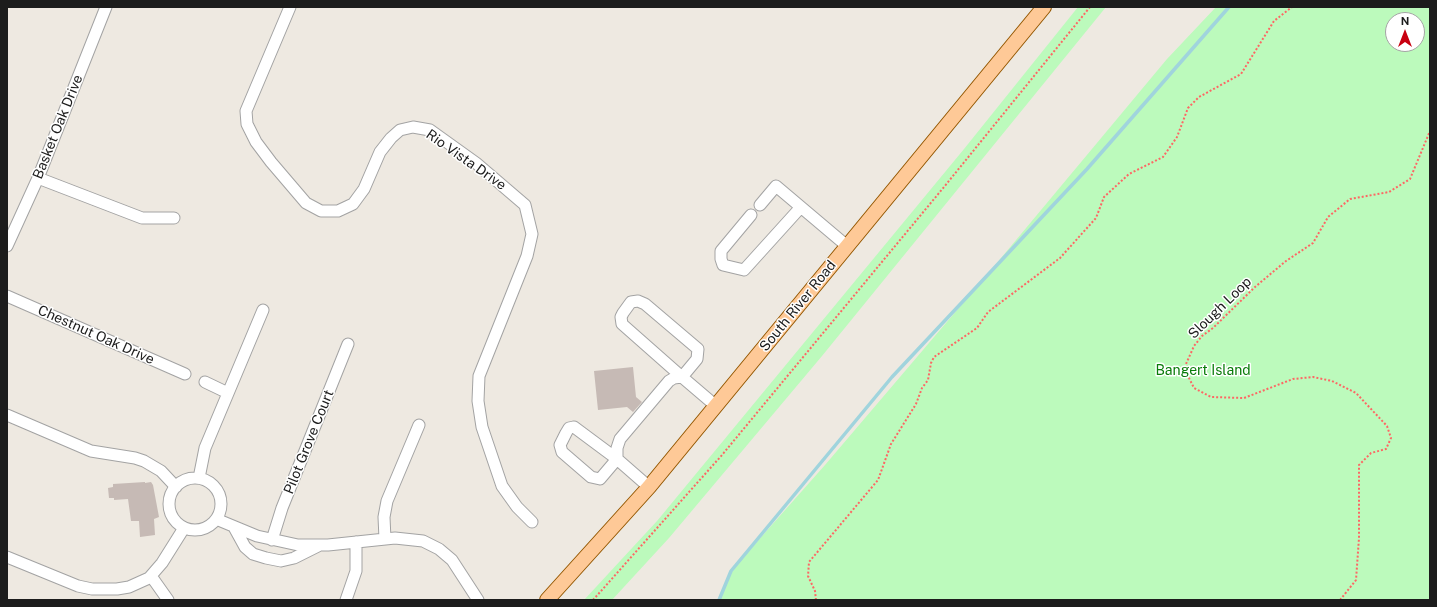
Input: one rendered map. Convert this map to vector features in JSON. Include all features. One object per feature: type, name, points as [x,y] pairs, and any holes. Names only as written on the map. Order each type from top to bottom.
[{"type":"main road","name":"South River Road","points":[[547,600],[649,487],[1044,7]]},
{"type":"street","name":"Basket Oak Drive","points":[[7,246],[38,178],[106,7]]},
{"type":"street","name":"Rio Vista Drive","points":[[290,7],[246,111],[247,124],[264,152],[306,203],[321,211],[338,211],[353,204],[364,189],[380,152],[390,138],[400,130],[412,127],[430,130],[476,163],[525,205],[532,234],[527,256],[479,376],[478,401],[482,427],[502,486],[517,507],[532,522]]},
{"type":"street","points":[[38,178],[142,218],[174,218]]},
{"type":"street","points":[[760,205],[776,186],[847,246]]},
{"type":"street","points":[[751,216],[722,251],[721,260],[723,265],[744,270],[801,207]]},
{"type":"street","name":"Chestnut Oak Drive","points":[[7,296],[185,374]]},
{"type":"street","points":[[649,487],[617,459],[574,427],[569,428],[560,445],[564,454],[594,479],[602,477],[617,459],[617,448],[620,438],[669,381],[674,378],[682,377],[699,355],[696,346],[645,304],[638,301],[631,302],[621,317],[622,324],[682,377],[716,406]]},
{"type":"street","points":[[199,478],[205,448],[263,310]]},
{"type":"street","name":"Pilot Grove Court","points":[[272,540],[282,508],[348,344]]},
{"type":"street","points":[[205,382],[228,392]]},
{"type":"street","points":[[7,415],[91,451],[135,458],[161,471],[176,487]]},
{"type":"street","points":[[384,539],[384,517],[387,501],[419,425]]},
{"type":"street","points":[[199,478],[211,484],[219,494],[221,507],[216,519],[201,528],[184,528],[176,521],[170,509],[171,495],[176,487],[185,480],[199,478]]},
{"type":"street","points":[[216,519],[272,540],[298,544],[320,545],[407,538],[423,541],[439,549],[458,567],[478,600]]},
{"type":"street","points":[[234,527],[245,548],[253,554],[266,558],[281,561],[294,558],[320,545]]},
{"type":"street","points":[[7,557],[78,586],[105,590],[129,587],[151,576],[162,563],[184,528]]},
{"type":"street","points":[[346,600],[356,571],[356,542]]},
{"type":"street","points":[[151,576],[168,600]]},
{"type":"path","points":[[593,600],[718,459],[944,187],[1090,7]]},
{"type":"path","points":[[816,600],[816,590],[808,576],[809,562],[878,480],[891,444],[916,404],[922,388],[928,380],[930,363],[934,357],[976,328],[988,312],[1060,258],[1077,237],[1096,218],[1104,196],[1129,174],[1163,157],[1177,137],[1188,108],[1199,97],[1241,74],[1274,22],[1292,7]]},
{"type":"path","name":"Slough Loop","points":[[1340,600],[1356,580],[1359,538],[1360,465],[1372,453],[1386,449],[1390,438],[1387,426],[1356,392],[1332,381],[1313,377],[1293,379],[1244,398],[1211,397],[1194,388],[1188,376],[1186,364],[1194,346],[1202,336],[1213,328],[1261,282],[1313,243],[1328,217],[1350,199],[1389,192],[1410,179],[1430,131]]},
{"type":"green space","points":[[1078,7],[1106,7],[822,356],[669,538],[612,600],[584,600],[657,521],[964,149]]},
{"type":"green space","name":"Bangert Island","points":[[1216,7],[1430,7],[1430,600],[719,600],[731,571],[825,465],[986,276],[1167,59]]},
{"type":"building","points":[[633,367],[636,397],[642,402],[633,412],[627,407],[598,410],[594,371]]},
{"type":"building","points":[[151,482],[153,485],[159,517],[154,519],[155,535],[140,537],[139,521],[131,521],[128,499],[114,500],[114,498],[109,498],[108,488],[113,487],[113,484]]},
{"type":"waterway","points":[[719,600],[731,571],[892,377],[1087,169],[1229,7]]}]
